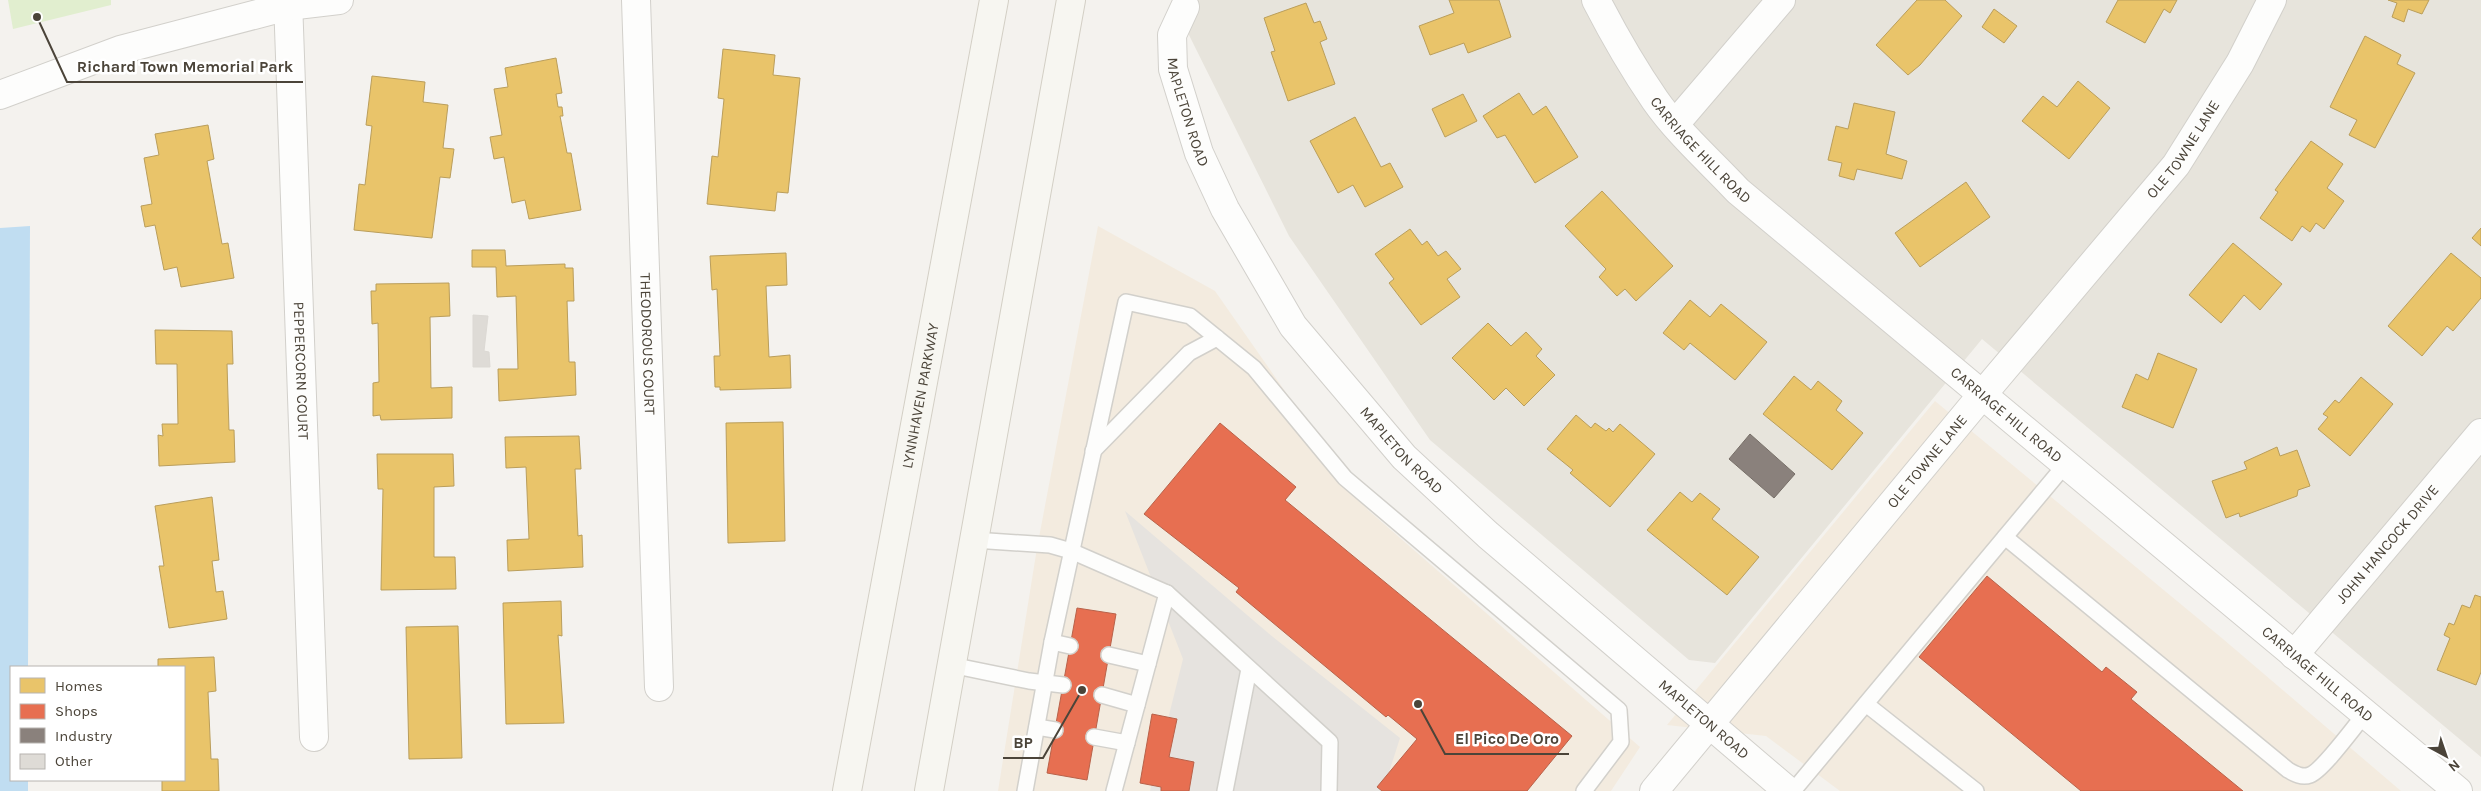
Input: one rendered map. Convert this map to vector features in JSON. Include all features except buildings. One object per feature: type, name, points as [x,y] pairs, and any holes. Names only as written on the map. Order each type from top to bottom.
[{"type":"main road","name":"LYNNHAVEN PARKWAY","points":[[847,791],[994,0]]},
{"type":"main road","points":[[929,791],[1071,0]]},
{"type":"street","points":[[0,95],[120,50],[288,3],[339,0]]},
{"type":"street","name":"THEODOROUS COURT","points":[[636,0],[659,687]]},
{"type":"street","name":"CARRIAGE HILL ROAD","points":[[1596,0],[1618,42],[1656,100],[1674,124],[1738,191],[2458,791]]},
{"type":"street","points":[[1674,124],[1781,0]]},
{"type":"street","name":"OLE TOWNE LANE","points":[[1654,791],[1982,395],[2176,165],[2240,63],[2272,0]]},
{"type":"street","name":"PEPPERCORN COURT","points":[[288,3],[314,737]]},
{"type":"street","name":"MAPLETON ROAD","points":[[1185,7],[1172,35],[1173,69],[1199,153],[1225,209],[1293,326],[1404,457],[1488,535],[1788,791]]},
{"type":"street","name":"JOHN HANCOCK DRIVE","points":[[2294,655],[2481,433]]},
{"type":"lane","points":[[1025,791],[1052,642],[1126,302],[1190,316],[1254,368],[1345,478],[1619,710],[1621,742],[1584,791]]},
{"type":"lane","points":[[1093,451],[1189,353],[1216,338]]},
{"type":"lane","points":[[1793,791],[2065,465]]},
{"type":"lane","points":[[2005,537],[2288,770],[2300,776],[2310,775],[2320,768],[2365,714]]},
{"type":"lane","points":[[974,540],[1050,545],[1071,551],[1167,594],[1330,742],[1329,791]]},
{"type":"lane","points":[[1114,791],[1167,594]]},
{"type":"lane","points":[[1052,642],[1070,646]]},
{"type":"lane","points":[[1109,655],[1148,664]]},
{"type":"lane","points":[[951,665],[1063,685]]},
{"type":"lane","points":[[1225,791],[1249,668]]},
{"type":"lane","points":[[1102,695],[1137,705]]},
{"type":"lane","points":[[1866,704],[1976,791]]},
{"type":"lane","points":[[1036,727],[1055,730]]},
{"type":"lane","points":[[1094,737],[1127,743]]},
{"type":"shaded area","points":[[1187,0],[2481,0],[2481,757],[1982,339],[1715,663],[1689,660],[1430,440],[1289,236],[1187,31]]},
{"type":"shaded area","points":[[1098,226],[1215,291],[1368,510],[1640,747],[1611,791],[998,791],[1037,548]]},
{"type":"shaded area","points":[[1935,401],[2223,639],[2401,791],[1840,791],[1766,736],[1667,725]]},
{"type":"shaded area","points":[[1125,511],[1273,637],[1400,738],[1383,791],[1150,791],[1183,659]]},
{"type":"green space","points":[[8,0],[111,0],[111,5],[13,29]]},
{"type":"water","points":[[30,226],[28,666],[10,666],[10,781],[28,781],[28,791],[0,791],[0,228]]},
{"type":"place","name":"Richard Town Memorial Park","points":[[37,17]]},
{"type":"place","name":"BP","points":[[1082,690]]},
{"type":"place","name":"El Pico De Oro","points":[[1418,704]]}]
